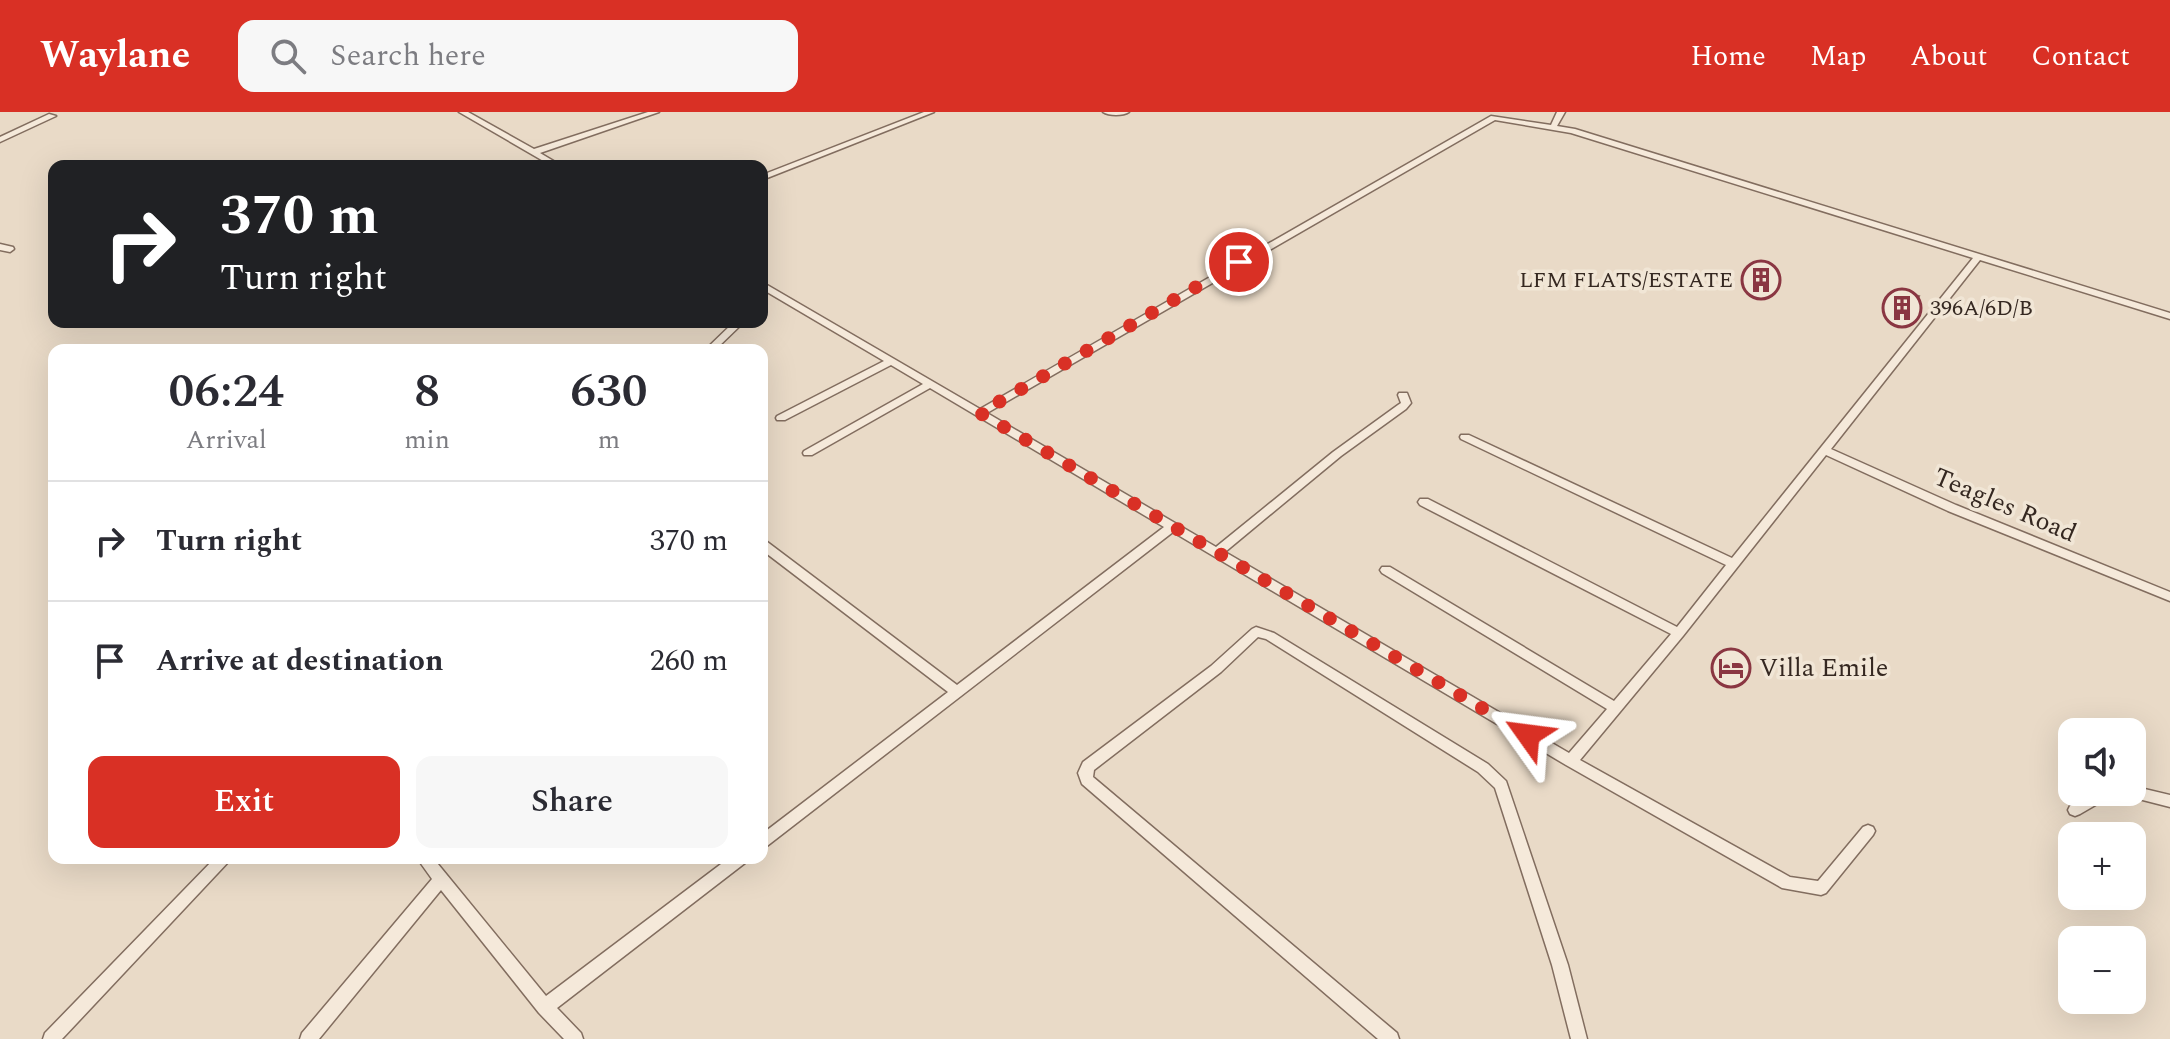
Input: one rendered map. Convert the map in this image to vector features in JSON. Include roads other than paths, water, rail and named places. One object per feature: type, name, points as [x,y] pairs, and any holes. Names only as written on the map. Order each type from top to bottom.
[{"type":"street","points":[[0,140],[52,116],[37,112]]},
{"type":"street","points":[[463,112],[548,160]]},
{"type":"street","points":[[534,152],[655,112]]},
{"type":"street","points":[[768,176],[930,112]]},
{"type":"street","points":[[1107,112],[1125,112]]},
{"type":"street","points":[[1553,128],[1561,112]]},
{"type":"street","points":[[980,413],[1485,120],[1499,118],[1553,128],[2170,316]]},
{"type":"street","points":[[1571,761],[1679,633],[1978,257]]},
{"type":"street","points":[[768,289],[1571,761],[1787,883],[1821,888],[1868,831]]},
{"type":"street","points":[[716,344],[733,328]]},
{"type":"street","points":[[781,418],[891,361]]},
{"type":"street","points":[[808,453],[931,384]]},
{"type":"street","points":[[1217,552],[1337,454],[1402,407],[1406,403],[1403,395]]},
{"type":"street","points":[[1465,437],[1734,564]]},
{"type":"street","name":"Teagles Road","points":[[1824,450],[1966,514],[2170,597]]},
{"type":"street","points":[[1424,502],[1679,633]]},
{"type":"street","points":[[768,833],[958,692],[1173,526]]},
{"type":"street","points":[[768,549],[958,692]]},
{"type":"street","points":[[1386,570],[1616,708]]},
{"type":"street","points":[[1391,1039],[1087,780],[1085,773],[1088,766],[1216,669],[1256,632],[1270,636],[1483,768],[1501,785],[1560,965],[1579,1039]]},
{"type":"street","points":[[2146,795],[2170,801]]},
{"type":"street","points":[[2075,810],[2082,806]]},
{"type":"street","points":[[51,1039],[219,864]]},
{"type":"street","points":[[429,864],[545,1007],[575,1039]]},
{"type":"street","points":[[545,1007],[732,864]]},
{"type":"street","points":[[308,1039],[441,879]]},
{"type":"place","name":"LFM FLATS/ESTATE","points":[[1761,280]]},
{"type":"place","name":"396A/6D/B","points":[[1902,308]]},
{"type":"place","name":"Villa Emile","points":[[1731,668]]}]
